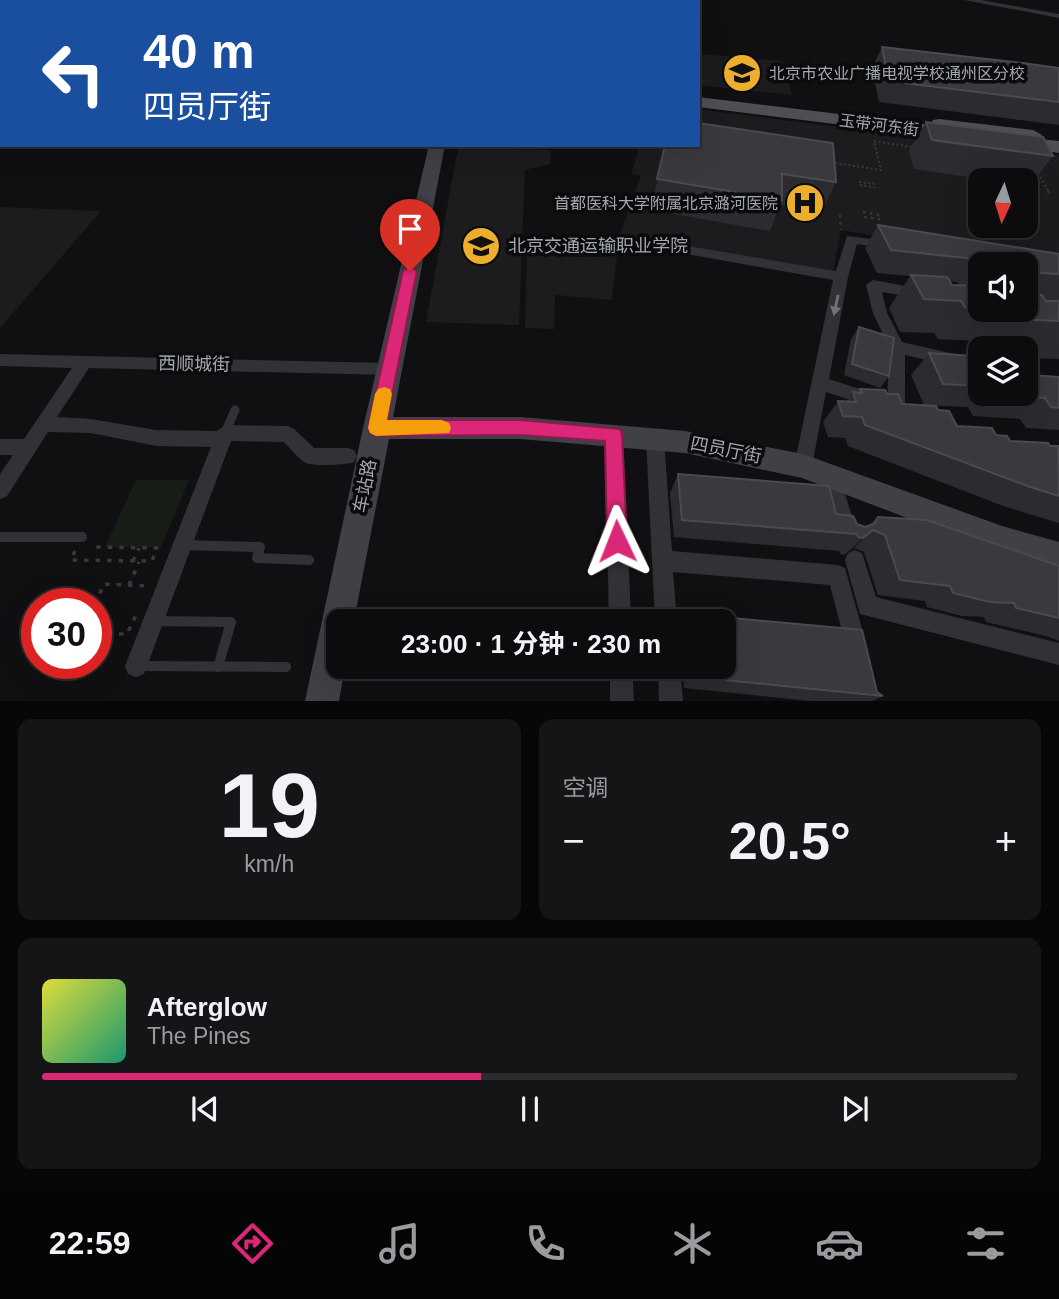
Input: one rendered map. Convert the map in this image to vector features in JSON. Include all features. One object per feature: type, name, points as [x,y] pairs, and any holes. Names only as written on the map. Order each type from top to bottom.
[{"type":"main road","name":"玉带河东街","points":[[700,95],[1059,139]]},
{"type":"main road","name":"玉带河东街","points":[[700,102],[1059,147]]},
{"type":"street","points":[[968,0],[1059,16]]},
{"type":"street","name":"车站路","points":[[340,609],[437,147]]},
{"type":"street","points":[[803,466],[841,277],[847,234],[904,247]]},
{"type":"street","points":[[618,238],[841,277]]},
{"type":"street","points":[[820,383],[902,411],[897,348],[880,313],[873,285],[940,296]]},
{"type":"street","points":[[897,348],[968,363]]},
{"type":"street","name":"西顺城街","points":[[0,360],[389,369]]},
{"type":"street","points":[[0,491],[85,361]]},
{"type":"street","points":[[43,424],[91,426],[156,438],[288,434],[310,456],[348,456]]},
{"type":"street","name":"四员厅街","points":[[376,428],[520,428],[685,442],[803,466],[1002,540],[1059,557]]},
{"type":"street","points":[[614,434],[620,609]]},
{"type":"street","points":[[136,666],[146,614],[182,545],[224,436]]},
{"type":"street","points":[[655,439],[665,609]]},
{"type":"street","points":[[0,447],[28,447]]},
{"type":"street","points":[[830,475],[846,532]]},
{"type":"street","points":[[855,560],[868,606],[1059,654]]},
{"type":"street","points":[[662,561],[838,575],[863,675]]},
{"type":"street","name":"车站路","points":[[322,701],[326,679]]},
{"type":"street","points":[[621,679],[622,701]]},
{"type":"street","points":[[669,679],[671,701]]},
{"type":"lane","points":[[224,436],[234,410]]},
{"type":"lane","points":[[0,537],[85,542]]},
{"type":"lane","points":[[182,545],[260,547],[257,558],[309,560]]},
{"type":"lane","points":[[146,614],[231,622],[218,667]]},
{"type":"lane","points":[[136,666],[286,667]]},
{"type":"path","points":[[836,175],[835,163],[881,170],[874,141],[914,147]]},
{"type":"path","points":[[1034,164],[1050,195]]},
{"type":"path","points":[[859,183],[877,186]]},
{"type":"path","points":[[863,212],[885,218],[864,217]]},
{"type":"path","points":[[840,215],[847,234]]},
{"type":"path","points":[[71,560],[152,561],[157,548],[85,542]]},
{"type":"path","points":[[133,561],[139,547]]},
{"type":"path","points":[[129,585],[140,561]]},
{"type":"path","points":[[102,588],[104,584],[148,585],[144,596]]},
{"type":"path","points":[[112,634],[127,634],[146,614]]},
{"type":"shaded area","name":"北京市农业广播电视学校通州区分校","points":[[700,54],[782,61],[792,95],[700,85]]},
{"type":"shaded area","name":"首都医科大学附属北京潞河医院","points":[[700,109],[1059,155],[1059,267],[1038,263],[1038,252],[971,252],[841,230],[833,271],[620,234],[641,176],[631,174],[639,147],[700,147]]},
{"type":"shaded area","name":"北京交通运输职业学院","points":[[458,148],[551,150],[550,164],[525,170],[519,325],[426,322]]},
{"type":"shaded area","points":[[0,207],[101,211],[0,328]]},
{"type":"shaded area","points":[[604,234],[619,236],[612,300],[555,295],[554,329],[525,328],[527,255],[601,257]]},
{"type":"shaded area","points":[[136,480],[189,480],[161,547],[105,547]]},
{"type":"building","points":[[882,47],[1059,68],[1059,102],[889,81]]},
{"type":"building","points":[[926,122],[1043,137],[1053,156],[932,140]]},
{"type":"building","points":[[700,123],[833,143],[836,182],[782,174],[782,200],[657,179],[665,147],[700,147]]},
{"type":"building","points":[[878,225],[1059,254],[1059,274],[1038,273],[1038,252],[968,252],[968,258],[891,250]]},
{"type":"building","points":[[911,275],[947,277],[952,285],[968,286],[968,307],[961,301],[924,299]]},
{"type":"building","points":[[1038,295],[1042,295],[1046,301],[1059,301],[1059,321],[1038,320]]},
{"type":"building","points":[[859,327],[894,338],[889,376],[852,364]]},
{"type":"building","points":[[929,353],[968,356],[968,385],[943,384]]},
{"type":"building","points":[[1038,376],[1059,377],[1059,408],[1051,407],[1045,398],[1038,397]]},
{"type":"building","points":[[860,389],[885,390],[887,394],[898,394],[902,404],[936,406],[938,410],[949,411],[957,426],[992,428],[996,435],[1007,436],[1010,441],[1058,446],[1059,496],[865,425],[862,417],[843,416],[838,401],[856,402],[853,392],[862,393]]},
{"type":"building","points":[[678,474],[829,486],[836,514],[853,516],[857,524],[865,527],[874,524],[878,517],[927,520],[1059,566],[1059,618],[1016,608],[1014,603],[990,602],[953,593],[950,586],[900,580],[885,535],[873,530],[863,538],[857,534],[682,520]]},
{"type":"building","points":[[736,618],[862,630],[877,692],[883,696],[715,679],[736,679]]},
{"type":"slow traffic","points":[[384,394],[376,428],[442,428]]},
{"type":"place","name":"北京市农业广播电视学校通州区分校","points":[[742,73]]},
{"type":"place","name":"首都医科大学附属北京潞河医院","points":[[805,203]]},
{"type":"place","name":"北京交通运输职业学院","points":[[481,246]]},
{"type":"route","points":[[410,271],[376,428],[520,428],[614,434],[617,541]]}]
